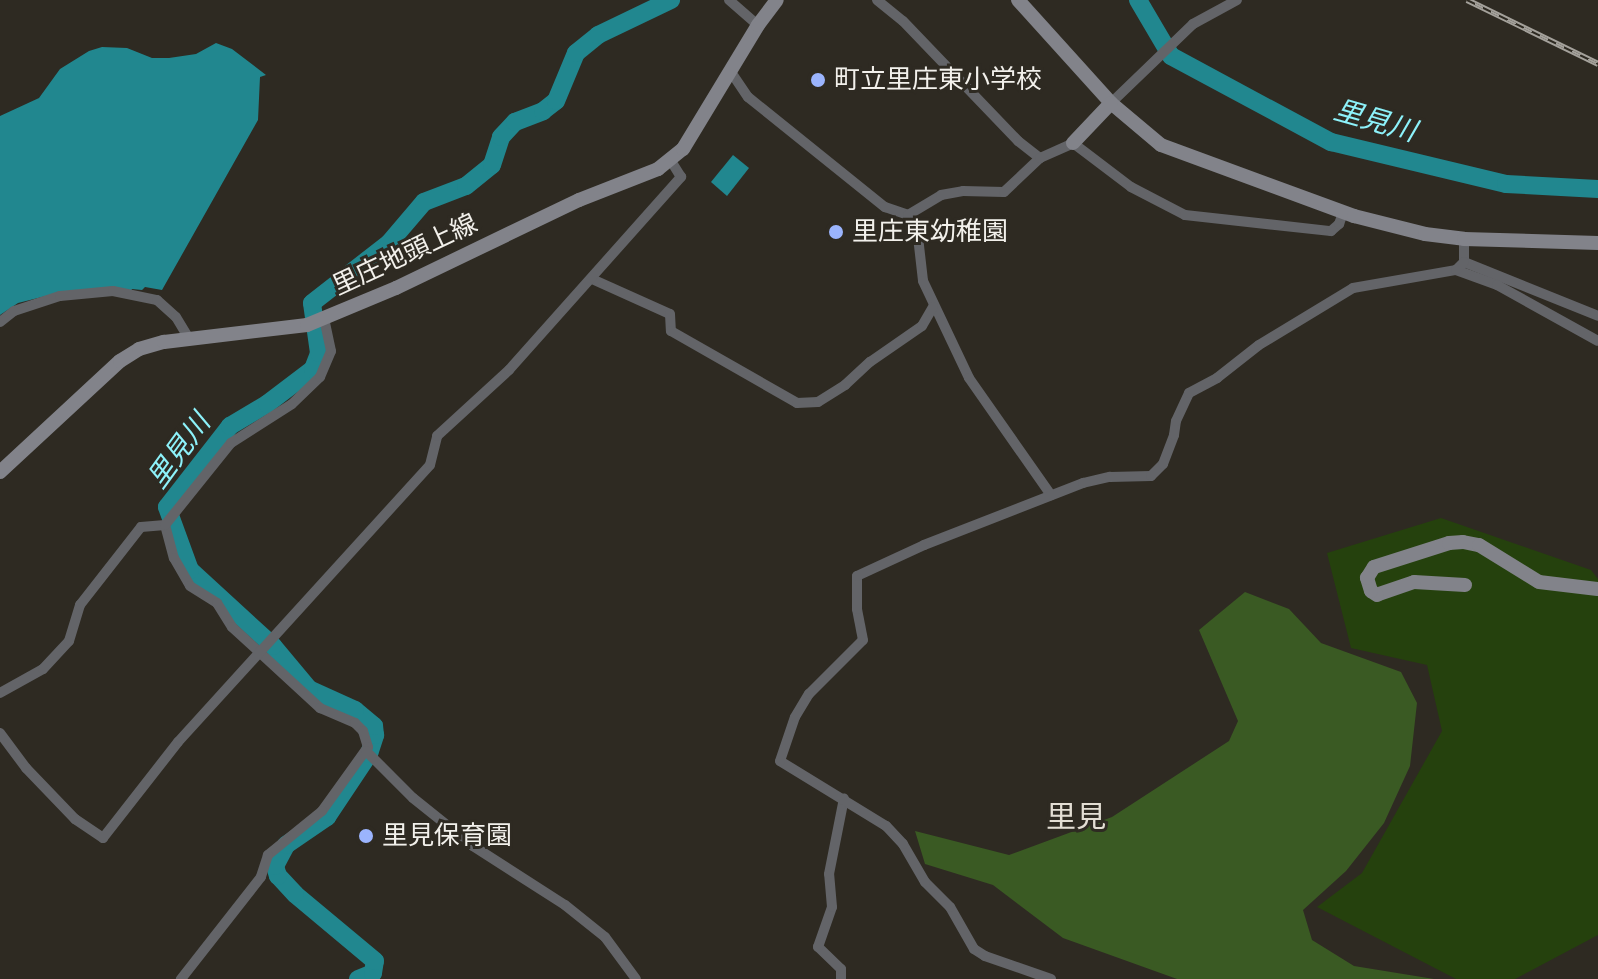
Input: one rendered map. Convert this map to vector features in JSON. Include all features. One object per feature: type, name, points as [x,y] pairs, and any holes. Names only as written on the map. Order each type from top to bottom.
[{"type":"street","points":[[729,0],[758,25]]},
{"type":"street","name":"里庄地頭上線","points":[[0,472],[130,353],[164,342],[317,321],[671,161],[683,149],[758,25],[777,0]]},
{"type":"street","points":[[877,0],[903,21],[1018,141],[1040,158]]},
{"type":"street","points":[[1018,0],[1111,103],[1161,145],[1343,213],[1425,234],[1464,239],[1598,243]]},
{"type":"street","points":[[908,215],[941,195],[963,191],[1004,192],[1040,158],[1073,143],[1193,24],[1237,0]]},
{"type":"street","points":[[731,72],[748,97],[885,207],[908,215],[917,228],[923,281],[969,378],[1051,495]]},
{"type":"street","points":[[1073,143],[1131,187],[1185,215],[1331,231],[1339,224],[1343,213]]},
{"type":"street","points":[[0,733],[26,768],[75,819],[103,838],[178,742],[430,465],[437,436],[509,370],[681,177],[671,161]]},
{"type":"street","points":[[1460,266],[1464,239]]},
{"type":"street","points":[[1460,266],[1598,341]]},
{"type":"street","points":[[1051,979],[985,956],[974,949],[950,907],[925,882],[903,844],[874,816],[780,761],[795,717],[809,694],[863,640],[857,609],[857,576],[924,545],[1099,478],[1151,476],[1163,464],[1176,421],[1189,393],[1217,378],[1319,305],[1353,288],[1460,266],[1598,316]]},
{"type":"street","points":[[592,279],[670,314],[671,331],[797,403],[818,402],[845,385],[870,362],[922,326],[933,307]]},
{"type":"street","points":[[0,322],[14,311],[60,296],[113,291],[157,300],[176,317],[190,340]]},
{"type":"street","points":[[0,693],[43,669],[69,641],[80,605],[102,572],[141,527],[165,525],[231,443],[292,404],[320,377],[331,351],[317,321]]},
{"type":"street","points":[[165,525],[174,558],[190,586],[217,603],[232,627],[320,708],[355,723],[363,731],[366,751],[413,798],[473,846],[565,905],[605,937],[636,979]]},
{"type":"street","points":[[1465,585],[1414,582],[1377,595],[1371,591],[1367,578],[1374,567],[1449,543],[1463,542],[1479,545],[1539,582],[1598,589]]},
{"type":"street","points":[[181,979],[261,877],[268,855],[322,811],[366,751]]},
{"type":"street","points":[[841,979],[841,969],[818,947],[832,907],[829,874],[844,798]]},
{"type":"green space","points":[[1441,518],[1591,570],[1598,579],[1598,935],[1515,979],[1456,979],[1317,907],[1362,873],[1442,731],[1427,665],[1351,648],[1327,553]]},
{"type":"green space","points":[[1245,592],[1289,609],[1321,643],[1401,672],[1417,703],[1410,766],[1384,823],[1346,871],[1303,910],[1312,940],[1354,966],[1434,979],[1177,979],[1063,938],[993,885],[925,864],[915,831],[1009,855],[1112,817],[1229,741],[1238,721],[1199,630]]},
{"type":"water","points":[[216,43],[232,49],[266,75],[260,77],[258,120],[162,290],[145,287],[142,290],[132,289],[130,293],[50,295],[18,303],[0,315],[0,116],[39,98],[60,69],[89,51],[102,47],[127,48],[152,58],[169,58],[196,54]]},
{"type":"water","points":[[733,155],[749,168],[727,196],[711,182]]},
{"type":"waterway","name":"里見川","points":[[358,979],[373,973],[375,961],[295,894],[278,876],[275,866],[286,845],[327,817],[369,754],[375,735],[374,726],[355,710],[309,689],[273,646],[190,570],[167,507],[230,426],[267,404],[313,369],[319,353],[312,303],[389,243],[424,202],[466,186],[492,165],[501,137],[515,122],[543,111],[556,101],[576,53],[598,35],[671,0]]},
{"type":"waterway","name":"里見川","points":[[1138,0],[1171,56],[1331,142],[1506,184],[1598,189]]},
{"type":"railway","points":[[1467,0],[1598,64]]},
{"type":"place","name":"町立里庄東小学校","points":[[818,80]]},
{"type":"place","name":"里庄東幼稚園","points":[[836,232]]},
{"type":"place","name":"里見保育園","points":[[366,836]]},
{"type":"district","name":"里見","points":[[1076,818]]}]
